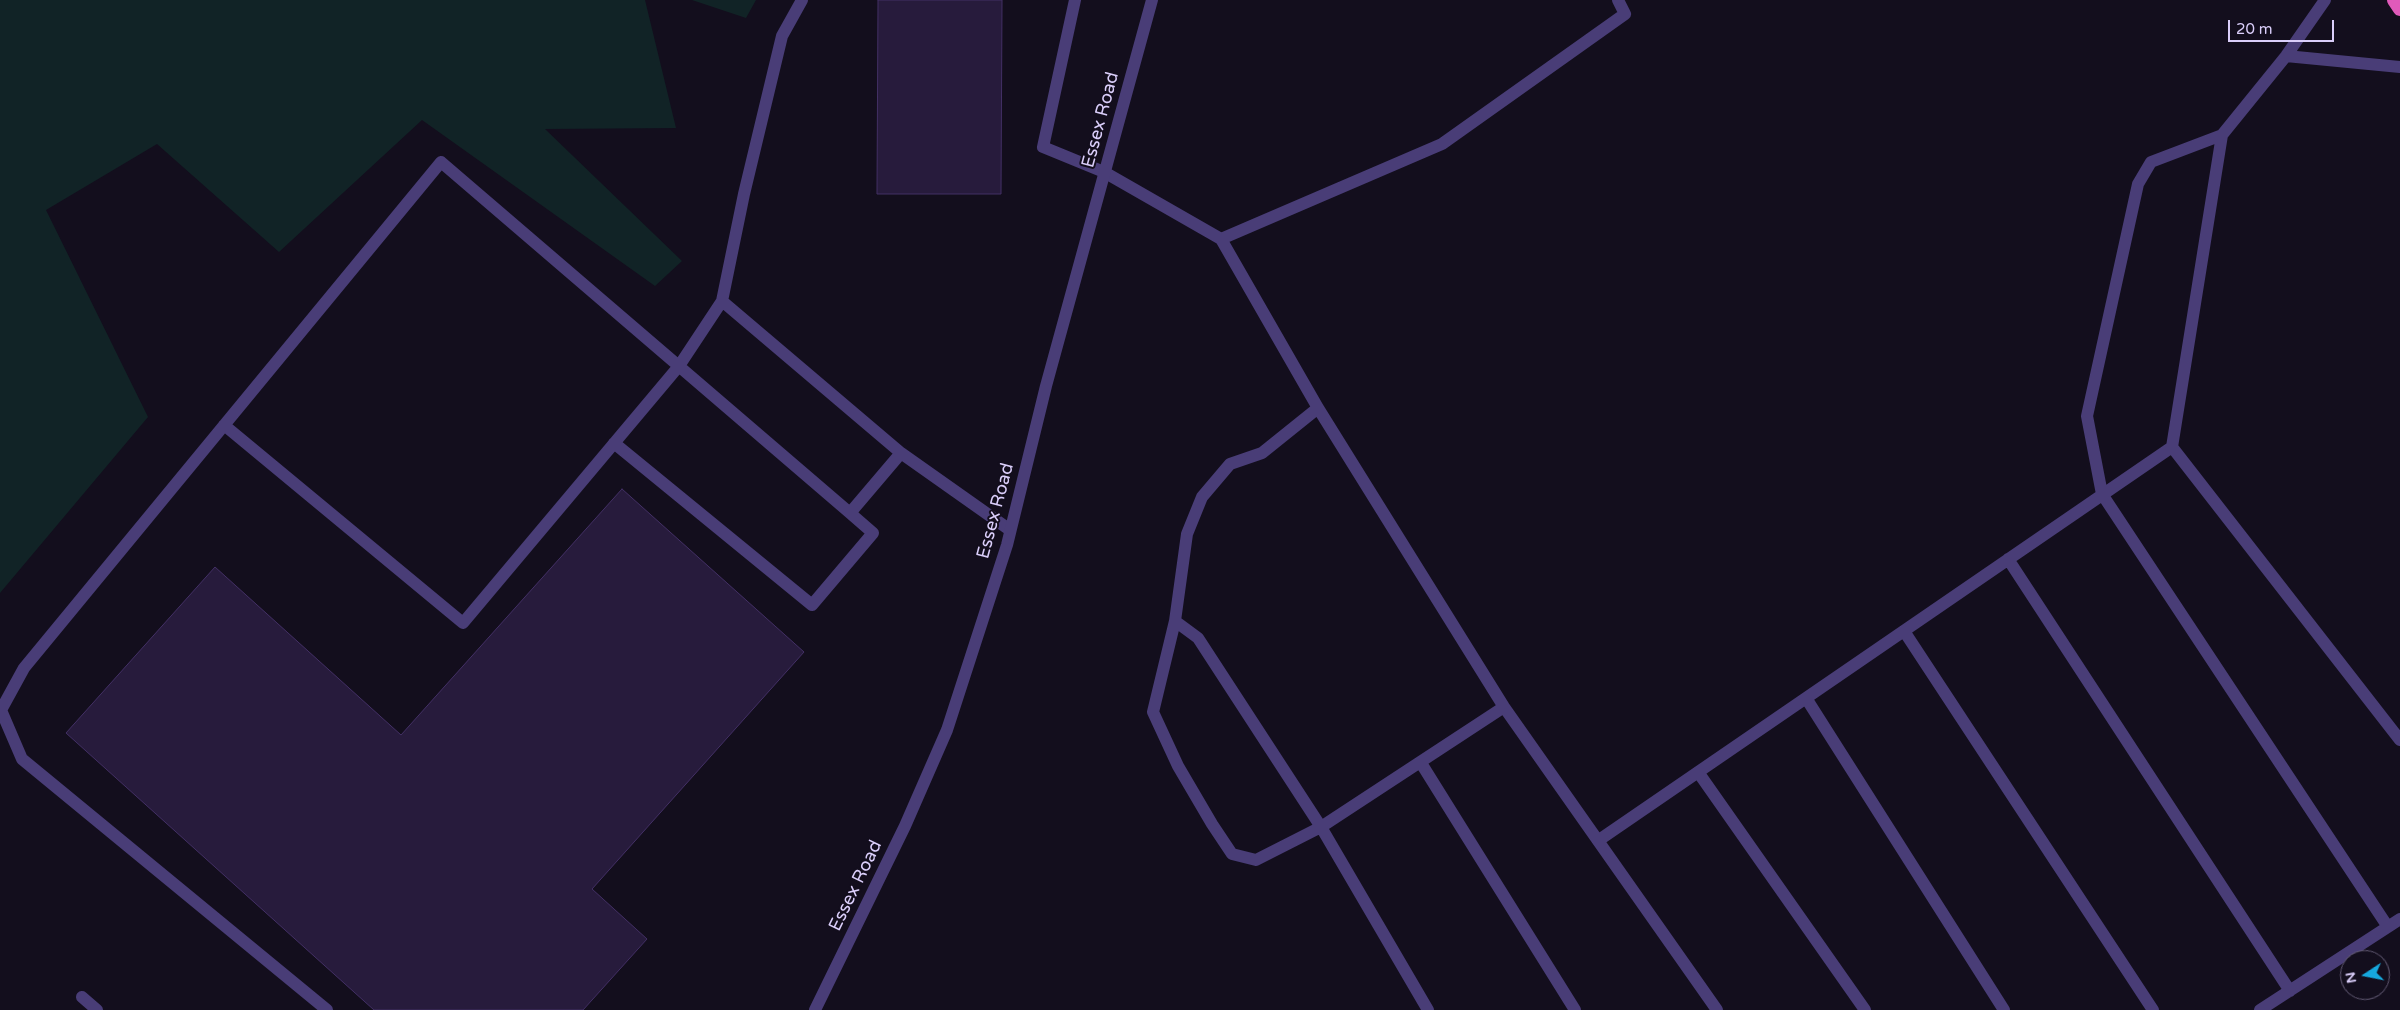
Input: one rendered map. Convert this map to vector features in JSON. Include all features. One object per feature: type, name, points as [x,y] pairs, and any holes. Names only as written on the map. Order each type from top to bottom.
[{"type":"highway","points":[[2394,0],[2400,9]]},
{"type":"street","points":[[224,425],[464,623],[679,366],[722,300],[744,194],[782,36],[802,0]]},
{"type":"street","points":[[1075,0],[1043,147],[1104,172],[1221,239],[1318,408],[1504,708],[1717,1010]]},
{"type":"street","name":"Essex Road","points":[[815,1010],[905,826],[947,730],[1010,530],[1046,386],[1152,0]]},
{"type":"street","points":[[1221,239],[1442,144],[1625,14],[1618,0]]},
{"type":"street","points":[[2325,0],[2286,56],[2222,135],[2172,447],[2400,740]]},
{"type":"street","points":[[2286,56],[2400,67]]},
{"type":"street","points":[[2222,135],[2151,162],[2138,184],[2087,416],[2102,494],[2388,927]]},
{"type":"street","points":[[327,1010],[22,759],[1,710],[24,668],[441,162],[873,532],[812,605],[614,443]]},
{"type":"street","points":[[722,300],[900,453],[1010,530]]},
{"type":"street","points":[[1318,408],[1262,453],[1230,464],[1202,497],[1188,534],[1175,621],[1153,712],[1178,766],[1232,854],[1256,860],[1321,828],[1504,708]]},
{"type":"street","points":[[1598,840],[2172,447]]},
{"type":"street","points":[[850,512],[900,453]]},
{"type":"street","points":[[2008,559],[2290,991]]},
{"type":"street","points":[[1175,621],[1198,638],[1321,828],[1428,1010]]},
{"type":"street","points":[[1904,631],[2153,1010]]},
{"type":"street","points":[[1806,698],[2004,1010]]},
{"type":"street","points":[[1421,763],[1575,1010]]},
{"type":"street","points":[[1698,772],[1865,1010]]},
{"type":"street","points":[[2260,1010],[2400,919]]},
{"type":"street","points":[[82,997],[97,1010]]},
{"type":"shaded area","points":[[0,0],[645,0],[676,128],[545,129],[682,261],[655,286],[422,120],[279,252],[157,144],[46,210],[148,417],[0,593]]},
{"type":"shaded area","points":[[692,0],[756,0],[746,18]]},
{"type":"building","points":[[878,0],[1002,0],[1001,194],[877,194]]},
{"type":"building","points":[[622,489],[804,652],[592,889],[647,939],[583,1010],[374,1010],[66,733],[215,567],[401,735]]}]
